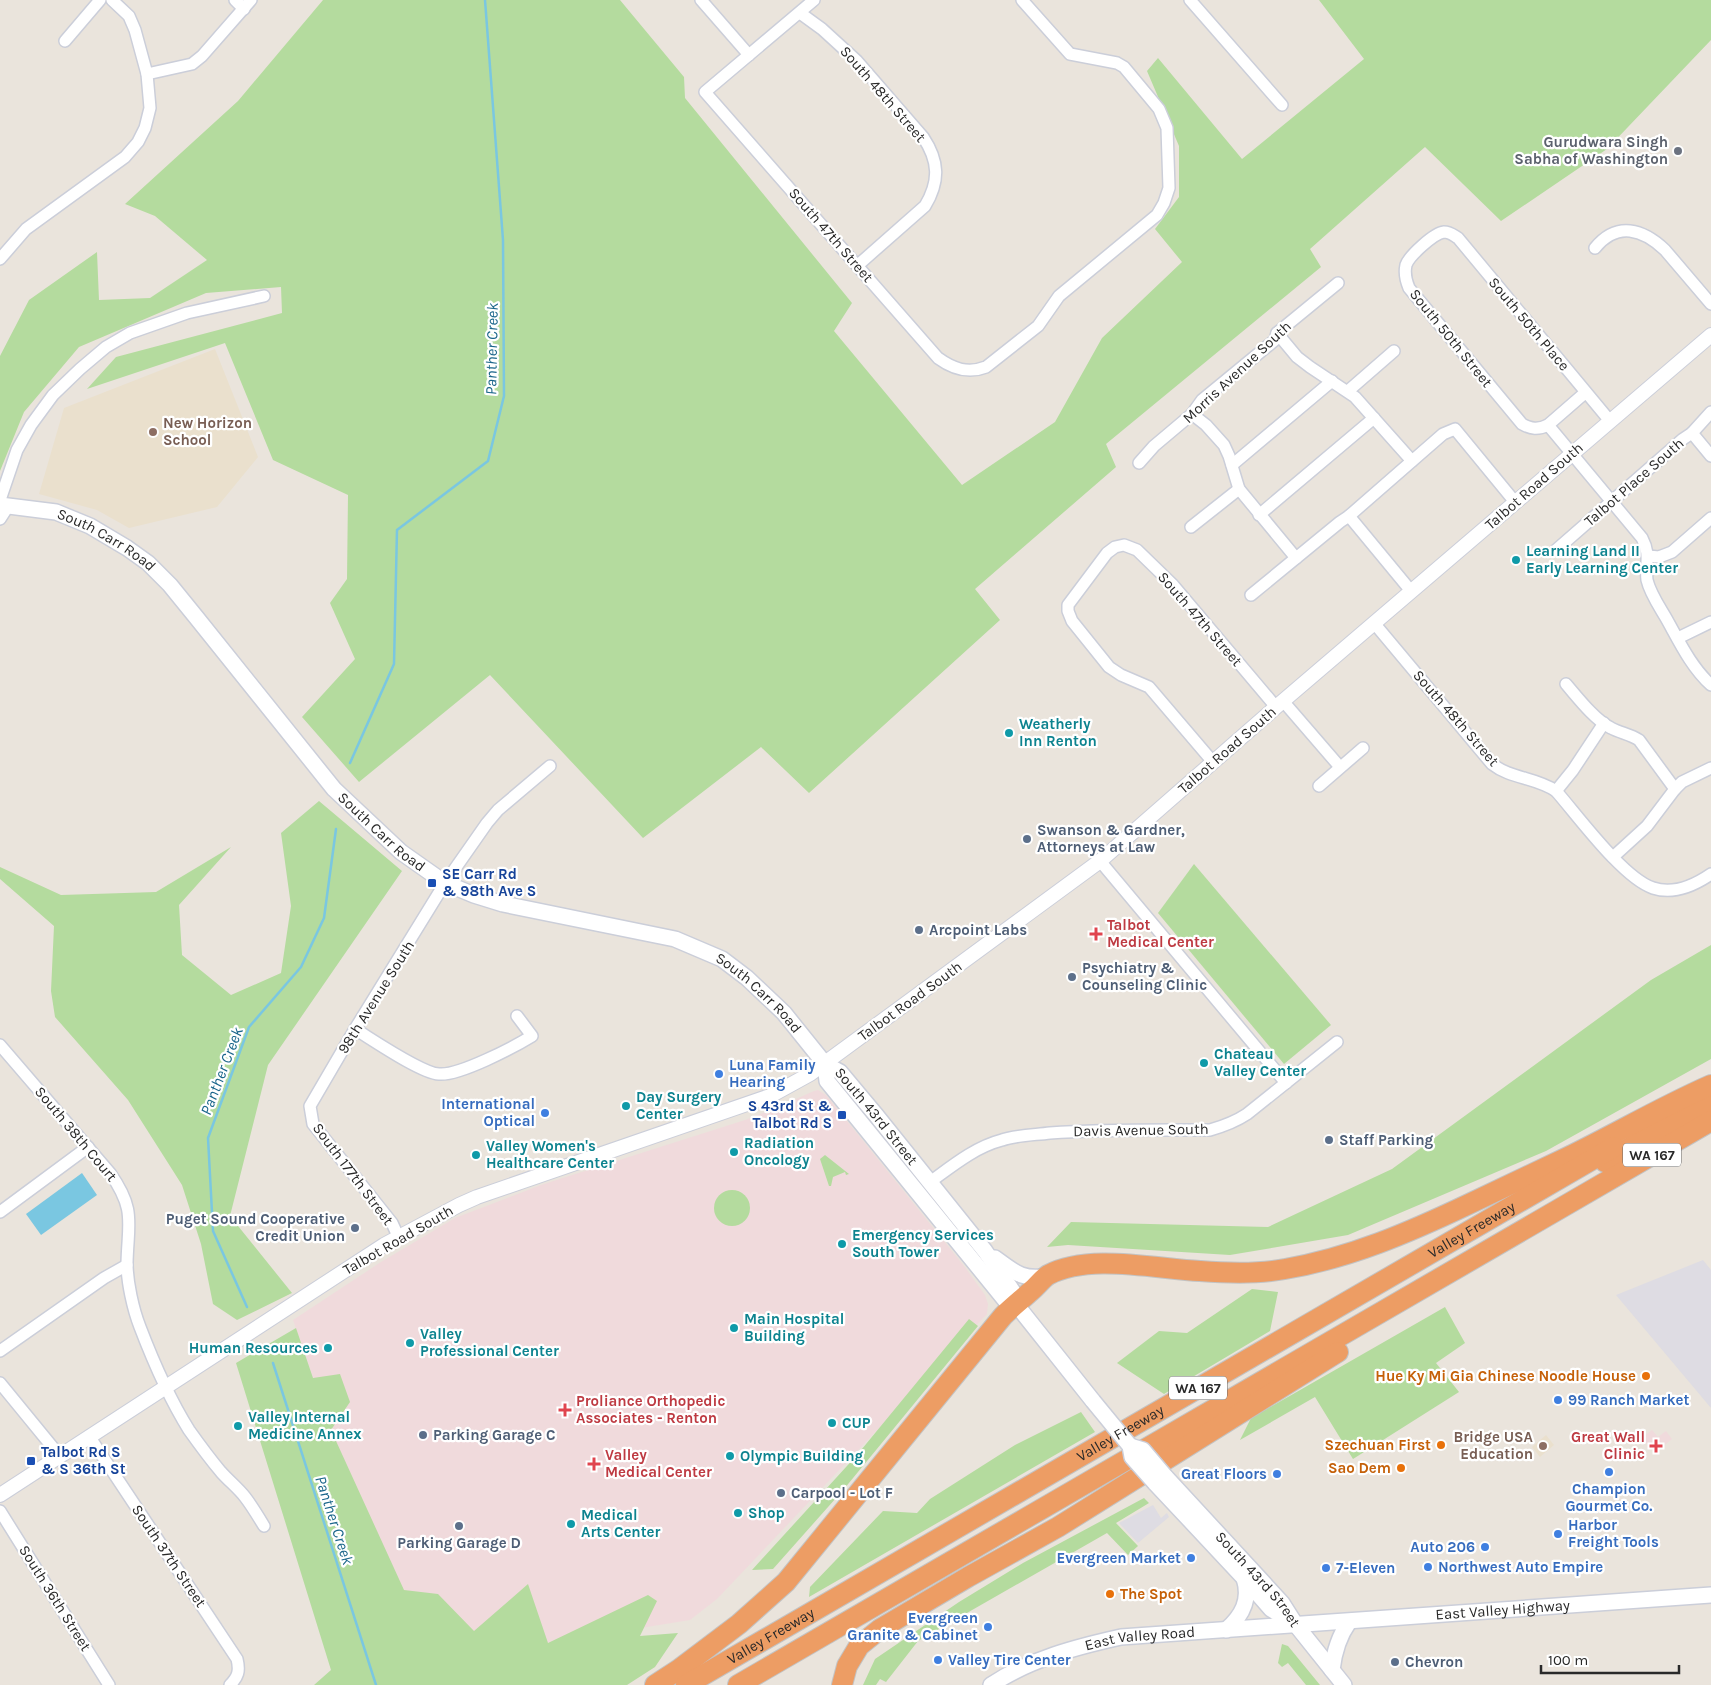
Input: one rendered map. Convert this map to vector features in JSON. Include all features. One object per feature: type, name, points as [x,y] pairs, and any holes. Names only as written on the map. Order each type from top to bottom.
[{"type":"highway","points":[[655,1685],[739,1624],[786,1582],[1015,1303],[1048,1276],[1069,1268],[1089,1264],[1143,1266],[1201,1272],[1283,1270],[1370,1247],[1419,1227],[1570,1156],[1711,1085]]},
{"type":"highway","name":"Valley Freeway","points":[[686,1685],[1711,1091]]},
{"type":"highway","points":[[702,1685],[1711,1100]]},
{"type":"highway","name":"Valley Freeway","points":[[738,1685],[1711,1121]]},
{"type":"highway","points":[[842,1685],[847,1666],[859,1646],[880,1629],[1058,1527],[1331,1356],[1480,1267],[1487,1251]]},
{"type":"main road","name":"South Carr Road","points":[[3,503],[56,512],[90,526],[148,563],[170,585],[334,789],[401,852],[445,883],[474,895],[504,904],[675,939],[722,958],[770,998],[825,1064]]},
{"type":"main road","name":"South 43rd Street","points":[[825,1064],[840,1072],[985,1251],[1014,1293],[1015,1303],[1130,1446],[1132,1457],[1160,1479],[1282,1603],[1296,1625]]},
{"type":"main road","name":"South 43rd Street","points":[[825,1064],[828,1082],[1005,1300],[1015,1303]]},
{"type":"main road","points":[[985,1251],[1017,1274],[1034,1278],[1048,1276]]},
{"type":"main road","name":"South 43rd Street","points":[[1160,1479],[1271,1609],[1296,1625]]},
{"type":"main road","points":[[1226,1630],[1243,1611],[1247,1594],[1244,1578]]},
{"type":"main road","name":"East Valley Highway","points":[[1296,1625],[1711,1596]]},
{"type":"main road","points":[[1332,1670],[1335,1652],[1343,1630],[1349,1622]]},
{"type":"main road","points":[[1296,1625],[1344,1685]]},
{"type":"main road","name":"East Valley Road","points":[[991,1685],[1042,1659],[1092,1643],[1121,1637],[1296,1625]]},
{"type":"street","points":[[65,40],[100,0]]},
{"type":"street","points":[[0,259],[26,229],[125,157],[138,142],[145,128],[150,108],[147,74],[135,30],[128,16],[112,0]]},
{"type":"street","points":[[147,74],[192,64],[202,56],[248,4],[235,0]]},
{"type":"street","points":[[701,0],[749,55],[814,0]]},
{"type":"street","name":"South 47th Street","points":[[749,55],[705,92],[938,358],[956,369],[977,370],[986,367],[1038,326],[1060,296],[1157,215],[1164,203],[1169,188],[1167,128],[1159,109],[1124,67],[1117,63],[1070,54],[1022,0]]},
{"type":"street","points":[[1190,0],[1282,105]]},
{"type":"street","name":"South 48th Street","points":[[800,13],[822,29],[857,61],[923,137],[931,149],[935,162],[935,183],[932,195],[926,206],[858,265]]},
{"type":"street","name":"South 50th Place","points":[[1444,232],[1451,233],[1458,238],[1610,421]]},
{"type":"street","name":"South 50th Street","points":[[1444,232],[1436,235],[1410,258],[1405,273],[1409,288],[1522,424],[1534,429],[1541,429],[1548,425]]},
{"type":"street","points":[[1596,248],[1608,235],[1615,232],[1635,232],[1645,235],[1657,242],[1665,250],[1711,304]]},
{"type":"street","name":"Morris Avenue South","points":[[1139,463],[1154,446],[1192,414],[1202,400],[1275,340],[1278,333],[1338,283]]},
{"type":"street","points":[[0,519],[17,450],[31,425],[53,395],[106,347],[130,334],[187,313],[264,296]]},
{"type":"street","points":[[1278,333],[1297,357],[1355,397],[1412,462]]},
{"type":"street","name":"Talbot Road South","points":[[0,1495],[398,1236],[460,1204],[482,1195],[770,1096],[825,1064],[1100,861],[1411,591],[1711,335]]},
{"type":"street","points":[[1348,391],[1394,351]]},
{"type":"street","points":[[1232,465],[1332,380]]},
{"type":"street","points":[[1586,392],[1548,425],[1612,500],[1646,544],[1648,556],[1647,578],[1652,593],[1697,671],[1711,686]]},
{"type":"street","name":"Talbot Place South","points":[[1556,550],[1683,438],[1692,433],[1711,412]]},
{"type":"street","points":[[1192,414],[1206,425],[1224,446],[1239,489],[1296,558]]},
{"type":"street","points":[[1259,515],[1374,418]]},
{"type":"street","points":[[1251,595],[1350,516],[1443,434],[1455,429],[1515,502]]},
{"type":"street","points":[[1692,433],[1711,456]]},
{"type":"street","points":[[1191,527],[1239,489]]},
{"type":"street","points":[[1350,516],[1411,591]]},
{"type":"street","points":[[1648,556],[1659,557],[1672,552],[1711,518]]},
{"type":"street","name":"South 47th Street","points":[[1213,762],[1149,687],[1121,675],[1109,667],[1072,621],[1068,605],[1107,553],[1115,547],[1124,545],[1137,550],[1173,585],[1280,704],[1340,767]]},
{"type":"street","points":[[1678,638],[1711,622]]},
{"type":"street","name":"South 48th Street","points":[[1374,623],[1492,764],[1506,773],[1546,784],[1556,791],[1623,868],[1641,882],[1659,889],[1680,888],[1696,884],[1711,874]]},
{"type":"street","points":[[1566,684],[1578,699],[1610,728],[1633,735],[1639,740],[1675,789]]},
{"type":"street","points":[[1556,791],[1566,780],[1604,723]]},
{"type":"street","points":[[1318,786],[1363,748]]},
{"type":"street","name":"98th Avenue South","points":[[310,1112],[310,1106],[355,1029],[445,883],[498,810],[550,766]]},
{"type":"street","points":[[1613,857],[1647,826],[1675,789],[1692,776],[1711,768]]},
{"type":"street","points":[[1100,861],[1286,1083]]},
{"type":"street","points":[[355,1029],[426,1071],[440,1074],[455,1072],[508,1050],[532,1036],[517,1016]]},
{"type":"street","name":"Davis Avenue South","points":[[930,1182],[963,1158],[983,1147],[1016,1136],[1071,1132],[1210,1130],[1216,1128],[1241,1118],[1337,1042]]},
{"type":"street","name":"South 38th Court","points":[[0,1045],[110,1173],[126,1200],[130,1236],[127,1265],[139,1325],[166,1387],[189,1429],[222,1473],[246,1499],[264,1526]]},
{"type":"street","name":"South 177th Street","points":[[310,1112],[313,1124],[392,1223],[398,1236]]},
{"type":"street","points":[[0,1197],[4,1209],[88,1147]]},
{"type":"street","points":[[0,1351],[104,1278],[127,1265]]},
{"type":"street","points":[[0,1383],[59,1455]]},
{"type":"street","name":"South 37th Street","points":[[89,1436],[238,1659],[240,1670],[233,1682]]},
{"type":"street","name":"South 36th Street","points":[[0,1511],[109,1685]]},
{"type":"shaded area","name":"New Horizon School","points":[[215,349],[258,457],[217,507],[129,528],[97,510],[39,494],[64,408]]},
{"type":"shaded area","name":"Valley Medical Center","points":[[818,1090],[826,1095],[964,1266],[985,1295],[988,1304],[987,1314],[717,1599],[690,1620],[413,1665],[293,1320],[381,1262],[455,1218],[541,1185],[745,1120]]},
{"type":"shaded area","points":[[1703,1260],[1711,1270],[1711,1408],[1616,1295]]},
{"type":"shaded area","name":"Great Wall Clinic","points":[[1652,1430],[1658,1437],[1666,1431],[1672,1439],[1655,1453],[1642,1438]]},
{"type":"shaded area","name":"Bridge USA Education","points":[[1546,1435],[1554,1445],[1540,1457],[1532,1447]]},
{"type":"shaded area","points":[[1153,1505],[1161,1518],[1167,1513],[1169,1517],[1138,1543],[1119,1523]]},
{"type":"green space","points":[[323,0],[620,0],[684,77],[685,98],[852,303],[834,331],[962,485],[1055,422],[1102,338],[1182,262],[1155,229],[1179,197],[1179,146],[1147,71],[1158,58],[1242,159],[1364,59],[1319,0],[1711,0],[1711,40],[1607,149],[1501,221],[1425,147],[1310,249],[1321,267],[1106,444],[1116,467],[975,589],[1000,620],[809,793],[761,747],[643,838],[490,675],[359,782],[302,717],[355,659],[330,603],[347,579],[348,495],[273,460],[225,343],[87,389],[116,357],[282,313],[281,287],[206,293],[79,347],[24,412],[0,471],[0,356],[29,300],[97,252],[99,300],[150,298],[207,260],[155,216],[125,204],[238,101]]},
{"type":"green space","points":[[319,801],[402,871],[268,1065],[230,1216],[292,1293],[237,1320],[213,1304],[201,1244],[182,1185],[128,1100],[55,1017],[51,991],[54,926],[0,879],[0,867],[61,895],[156,892],[231,847],[179,905],[182,955],[231,995],[281,973],[291,906],[281,833]]},
{"type":"green space","points":[[1194,864],[1331,1025],[1284,1064],[1158,913]]},
{"type":"green space","points":[[1711,945],[1711,1059],[1546,1151],[1348,1235],[1230,1255],[1068,1245],[1047,1247],[1071,1222],[1268,1227],[1392,1169],[1651,980]]},
{"type":"green space","points":[[825,1155],[849,1174],[846,1175],[845,1172],[833,1177],[831,1186],[829,1186],[820,1159]]},
{"type":"green space","points":[[732,1190],[739,1191],[745,1195],[749,1201],[749,1215],[745,1221],[739,1225],[732,1226],[725,1225],[719,1221],[715,1215],[714,1208],[715,1201],[719,1195],[725,1191]]},
{"type":"green space","points":[[1252,1289],[1278,1292],[1270,1331],[1164,1394],[1117,1363],[1159,1331],[1187,1333]]},
{"type":"green space","points":[[1445,1307],[1465,1343],[1436,1363],[1459,1392],[1353,1459],[1315,1397],[1240,1440],[1251,1418]]},
{"type":"green space","points":[[969,1319],[978,1326],[844,1489],[773,1569],[752,1570],[857,1455]]},
{"type":"green space","points":[[296,1328],[313,1378],[340,1374],[350,1402],[331,1430],[404,1590],[438,1594],[474,1631],[528,1584],[548,1643],[648,1595],[657,1601],[640,1636],[678,1633],[655,1667],[627,1685],[314,1685],[331,1670],[236,1363]]},
{"type":"green space","points":[[1081,1412],[1095,1432],[809,1597],[810,1587],[883,1511],[917,1513],[930,1499],[1015,1445]]},
{"type":"green space","points":[[1144,1498],[1149,1503],[1116,1523],[1138,1546],[1128,1555],[1107,1533],[918,1641],[886,1682],[880,1679],[876,1685],[863,1685],[875,1659],[959,1602],[1023,1563]]},
{"type":"green space","points":[[1282,1644],[1288,1646],[1320,1685],[1306,1685],[1288,1663],[1282,1667],[1278,1663]]},
{"type":"water","points":[[82,1173],[97,1195],[41,1235],[26,1214]]},
{"type":"waterway","name":"Panther Creek","points":[[350,763],[394,664],[397,530],[488,461],[504,396],[503,240],[485,0]]},
{"type":"waterway","name":"Panther Creek","points":[[247,1307],[213,1231],[208,1138],[249,1027],[301,967],[324,918],[336,829]]},
{"type":"waterway","name":"Panther Creek","points":[[273,1363],[376,1685]]},
{"type":"place","name":"Gurudwara Singh Sabha of Washington","points":[[1678,151]]},
{"type":"place","name":"New Horizon School","points":[[153,432]]},
{"type":"place","name":"Learning Land II Early Learning Center","points":[[1516,560]]},
{"type":"place","name":"Weatherly Inn Renton","points":[[1009,733]]},
{"type":"place","name":"Swanson & Gardner, Attorneys at Law","points":[[1027,839]]},
{"type":"place","name":"SE Carr Rd & 98th Ave S","points":[[432,883]]},
{"type":"place","name":"Arcpoint Labs","points":[[919,930]]},
{"type":"place","name":"Talbot Medical Center","points":[[1096,934]]},
{"type":"place","name":"Psychiatry & Counseling Clinic","points":[[1072,977]]},
{"type":"place","name":"Chateau Valley Center","points":[[1204,1063]]},
{"type":"place","name":"Luna Family Hearing","points":[[719,1074]]},
{"type":"place","name":"Day Surgery Center","points":[[626,1106]]},
{"type":"place","name":"International Optical","points":[[545,1113]]},
{"type":"place","name":"S 43rd St & Talbot Rd S","points":[[842,1115]]},
{"type":"place","name":"Staff Parking","points":[[1329,1140]]},
{"type":"place","name":"Radiation Oncology","points":[[734,1152]]},
{"type":"place","name":"Valley Women's Healthcare Center","points":[[476,1155]]},
{"type":"place","name":"Puget Sound Cooperative Credit Union","points":[[355,1228]]},
{"type":"place","name":"Emergency Services South Tower","points":[[842,1244]]},
{"type":"place","name":"Main Hospital Building","points":[[734,1328]]},
{"type":"place","name":"Valley Professional Center","points":[[410,1343]]},
{"type":"place","name":"Human Resources","points":[[328,1348]]},
{"type":"place","name":"Hue Ky Mi Gia Chinese Noodle House","points":[[1646,1376]]},
{"type":"place","name":"99 Ranch Market","points":[[1558,1400]]},
{"type":"place","name":"Proliance Orthopedic Associates - Renton","points":[[565,1410]]},
{"type":"place","name":"CUP","points":[[832,1423]]},
{"type":"place","name":"Valley Internal Medicine Annex","points":[[238,1426]]},
{"type":"place","name":"Parking Garage C","points":[[423,1435]]},
{"type":"place","name":"Szechuan First","points":[[1441,1445]]},
{"type":"place","name":"Bridge USA Education","points":[[1543,1446]]},
{"type":"place","name":"Great Wall Clinic","points":[[1656,1446]]},
{"type":"place","name":"Olympic Building","points":[[730,1456]]},
{"type":"place","name":"Talbot Rd S & S 36th St","points":[[31,1461]]},
{"type":"place","name":"Valley Medical Center","points":[[594,1464]]},
{"type":"place","name":"Sao Dem","points":[[1401,1468]]},
{"type":"place","name":"Champion Gourmet Co.","points":[[1609,1472]]},
{"type":"place","name":"Great Floors","points":[[1277,1474]]},
{"type":"place","name":"Carpool - Lot F","points":[[781,1493]]},
{"type":"place","name":"Shop","points":[[738,1513]]},
{"type":"place","name":"Medical Arts Center","points":[[571,1524]]},
{"type":"place","name":"Parking Garage D","points":[[459,1526]]},
{"type":"place","name":"Harbor Freight Tools","points":[[1558,1534]]},
{"type":"place","name":"Auto 206","points":[[1485,1547]]},
{"type":"place","name":"Evergreen Market","points":[[1191,1558]]},
{"type":"place","name":"Northwest Auto Empire","points":[[1428,1567]]},
{"type":"place","name":"7-Eleven","points":[[1326,1568]]},
{"type":"place","name":"The Spot","points":[[1110,1594]]},
{"type":"place","name":"Evergreen Granite & Cabinet","points":[[988,1627]]},
{"type":"place","name":"Valley Tire Center","points":[[938,1660]]},
{"type":"place","name":"Chevron","points":[[1395,1662]]}]
